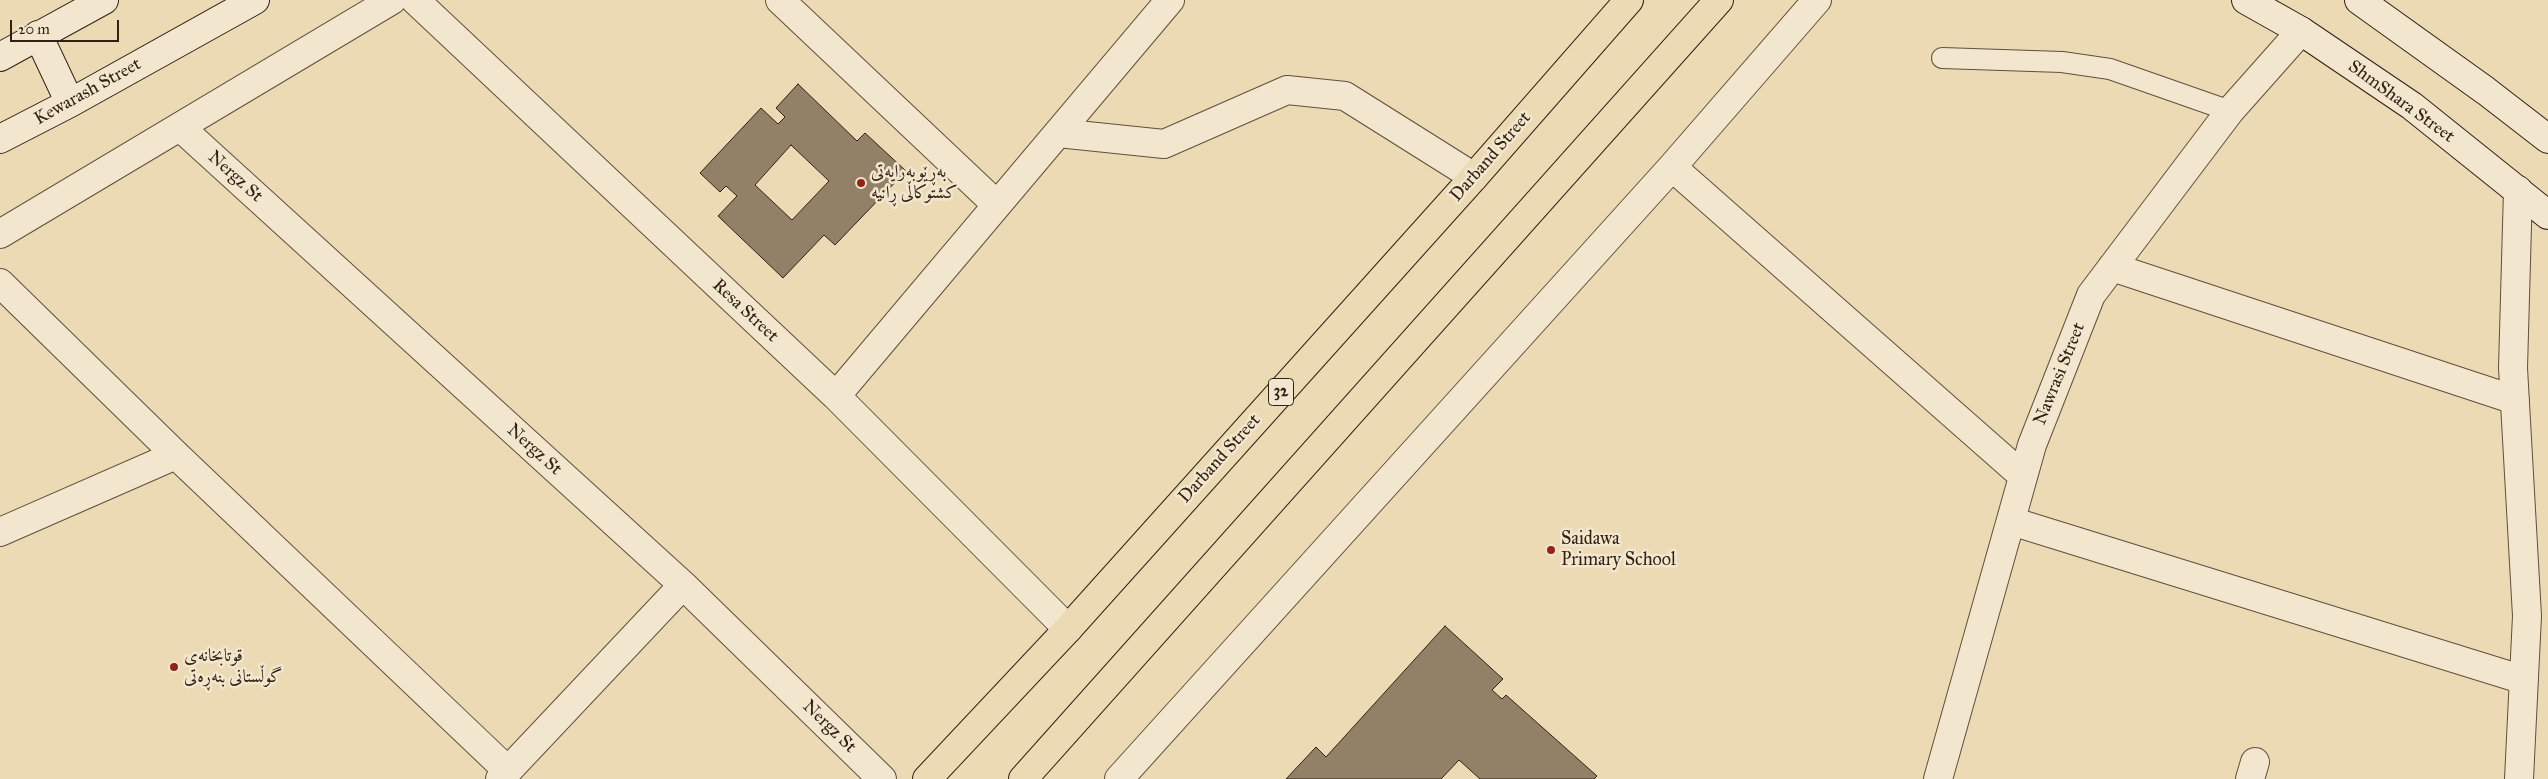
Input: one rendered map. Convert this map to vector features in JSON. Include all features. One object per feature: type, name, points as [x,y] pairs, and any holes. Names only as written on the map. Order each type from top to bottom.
[{"type":"highway","name":"Darband Street","points":[[927,779],[1068,629],[1474,177],[1628,0]]},
{"type":"highway","points":[[1023,779],[1720,0]]},
{"type":"street","points":[[0,57],[104,0]]},
{"type":"street","name":"Kewarash Street","points":[[0,139],[70,103],[254,0]]},
{"type":"street","points":[[0,234],[392,0]]},
{"type":"street","name":"Resa Street","points":[[416,0],[836,396],[1068,629]]},
{"type":"street","points":[[780,0],[997,205]]},
{"type":"street","points":[[1119,779],[1672,167],[1817,0]]},
{"type":"street","name":"ShmShara Street","points":[[2246,0],[2301,31],[2412,106],[2548,215]]},
{"type":"street","points":[[2359,0],[2486,91],[2548,139]]},
{"type":"street","points":[[836,396],[1058,132],[1164,2]]},
{"type":"street","name":"Nawrasi Street","points":[[1938,779],[2032,445],[2092,295],[2230,111],[2301,31]]},
{"type":"street","points":[[38,35],[70,103]]},
{"type":"street","points":[[1058,132],[1164,144],[1286,90],[1345,96],[1474,177]]},
{"type":"street","name":"Nergz St","points":[[180,127],[684,585],[882,779]]},
{"type":"street","points":[[1672,167],[2023,476]]},
{"type":"street","points":[[2518,190],[2513,368],[2527,616],[2519,779]]},
{"type":"street","points":[[2112,267],[2515,400]]},
{"type":"street","points":[[0,283],[504,775],[684,585]]},
{"type":"street","points":[[0,532],[176,455]]},
{"type":"street","points":[[2011,521],[2524,680]]},
{"type":"lane","points":[[1942,58],[2062,62],[2110,69],[2230,111]]},
{"type":"building","name":"بەڕێوبەرایەتی کشتوکاڵی ڕانیە","points":[[798,84],[857,141],[865,133],[906,171],[835,245],[824,235],[783,278],[718,216],[737,196],[726,186],[720,192],[700,173],[761,108],[778,124],[785,117],[776,108]],"holes":[[[791,145],[829,181],[792,220],[755,185]]]},
{"type":"building","points":[[1445,626],[1503,679],[1492,690],[1502,699],[1506,695],[1597,776],[1594,779],[1480,779],[1459,760],[1441,779],[1286,779],[1316,747],[1326,757]]},
{"type":"place","name":"بەڕێوبەرایەتی کشتوکاڵی ڕانیە","points":[[861,183]]},
{"type":"place","name":"Saidawa Primary School","points":[[1551,550]]},
{"type":"place","name":"قوتابخانه‌ی گوڵستانی بنه‌ڕه‌تی","points":[[174,667]]}]
